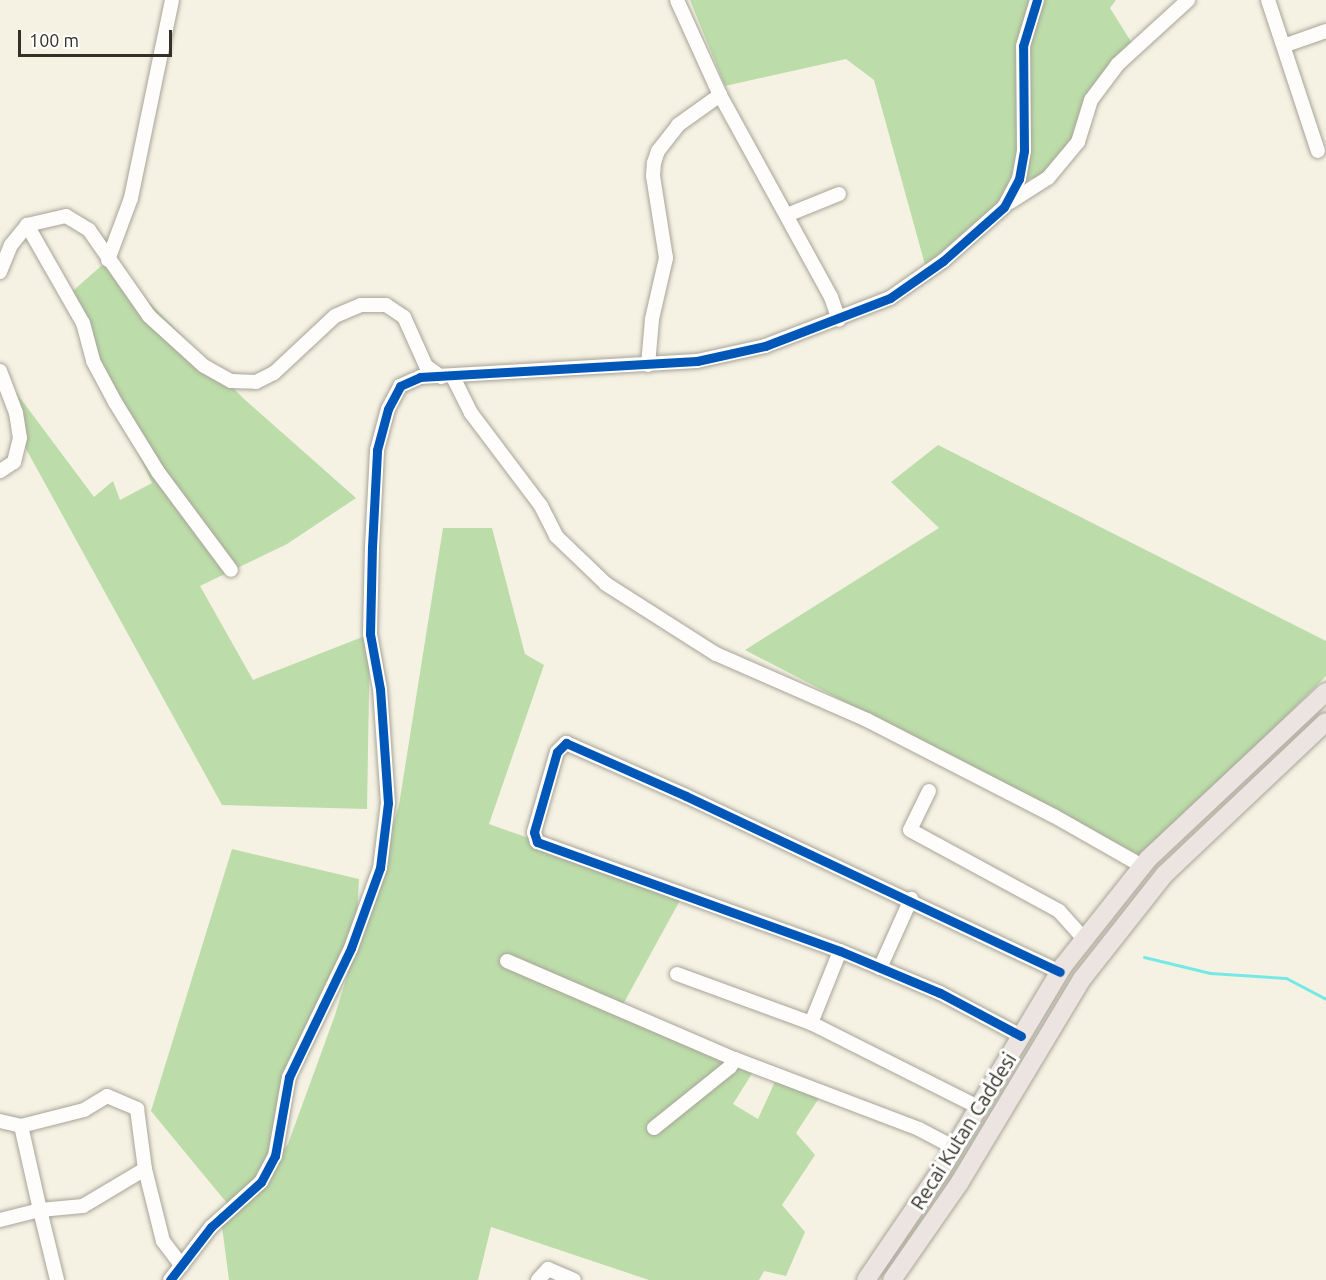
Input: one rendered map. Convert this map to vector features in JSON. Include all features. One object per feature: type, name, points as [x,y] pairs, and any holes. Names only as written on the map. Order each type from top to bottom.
[{"type":"main road","name":"Recai Kutan Caddesi","points":[[866,1280],[954,1148],[1060,972],[1084,939],[1142,866],[1326,692]]},
{"type":"main road","name":"Recai Kutan Caddesi","points":[[892,1280],[960,1182],[1082,979],[1165,874],[1326,722]]},
{"type":"street","points":[[108,260],[132,198],[172,0]]},
{"type":"street","points":[[677,0],[720,95],[831,297],[839,320]]},
{"type":"street","points":[[1004,207],[1019,179],[1024,151],[1023,46],[1037,0]]},
{"type":"street","points":[[400,386],[420,377],[447,377],[502,370],[697,361],[765,346],[839,320],[890,298],[943,261],[1004,207],[1048,178],[1078,142],[1091,100],[1119,64],[1188,0]]},
{"type":"street","points":[[1268,0],[1286,45],[1318,151]]},
{"type":"street","points":[[1286,45],[1326,32]]},
{"type":"street","points":[[648,365],[652,319],[666,258],[653,176],[654,164],[658,151],[678,125],[720,95]]},
{"type":"street","points":[[787,215],[838,194]]},
{"type":"street","points":[[0,272],[11,245],[27,225],[66,216],[89,230],[149,316],[204,366],[231,381],[256,382],[274,373],[335,316],[361,305],[386,305],[404,317],[426,366],[447,377],[471,413],[541,506],[556,536],[606,584],[726,658],[867,720],[1054,816],[1142,866]]},
{"type":"street","points":[[27,225],[83,323],[93,361],[115,402],[158,472],[231,570]]},
{"type":"street","points":[[170,1280],[212,1227],[261,1182],[276,1156],[289,1077],[351,948],[380,868],[388,803],[380,689],[370,634],[377,450],[388,409],[400,386],[416,370],[420,355]]},
{"type":"street","points":[[0,371],[16,413],[20,438],[14,462],[0,471]]},
{"type":"street","points":[[1021,1036],[940,993],[840,951],[537,842],[534,832],[557,752],[567,743],[911,899],[1060,972]]},
{"type":"street","points":[[929,791],[910,830],[1059,911],[1084,939]]},
{"type":"street","points":[[880,968],[911,899]]},
{"type":"street","points":[[811,1023],[840,951]]},
{"type":"street","points":[[507,961],[735,1059],[919,1129],[954,1148]]},
{"type":"street","points":[[677,974],[811,1023],[978,1107]]},
{"type":"street","points":[[654,1128],[730,1067],[735,1059]]},
{"type":"street","points":[[0,1121],[21,1126],[84,1110],[107,1096],[137,1109],[145,1169],[163,1241],[182,1266]]},
{"type":"street","points":[[21,1126],[57,1280]]},
{"type":"street","points":[[0,1220],[40,1210],[83,1206],[145,1169]]},
{"type":"street","points":[[538,1280],[548,1269],[574,1280]]},
{"type":"green space","points":[[690,0],[1116,0],[1110,8],[1135,48],[1091,100],[1078,142],[1048,178],[1019,179],[1004,207],[927,272],[874,80],[846,59],[725,86]]},
{"type":"green space","points":[[108,260],[244,399],[356,498],[287,544],[200,586],[253,680],[370,634],[367,809],[222,805],[20,438],[0,371],[94,497],[113,481],[120,500],[152,483],[93,361],[67,296]]},
{"type":"green space","points":[[938,445],[1326,641],[1326,676],[1145,858],[745,650],[939,528],[891,482]]},
{"type":"green space","points":[[443,528],[492,528],[525,654],[544,665],[489,824],[684,893],[621,1008],[756,1067],[733,1104],[758,1119],[778,1075],[823,1092],[796,1133],[815,1155],[782,1205],[805,1232],[786,1276],[764,1271],[759,1280],[649,1280],[491,1227],[478,1280],[229,1280],[221,1219],[231,1208],[151,1111],[232,849],[359,879],[356,934],[294,1064],[275,1156],[261,1174],[288,1144],[335,1015],[399,805]]},
{"type":"waterway","points":[[1144,957],[1210,973],[1286,978],[1326,999]]},
{"type":"cycle path","points":[[170,1280],[211,1227],[261,1182],[275,1156],[289,1077],[351,948],[380,868],[388,803],[380,689],[370,634],[372,547],[377,450],[388,409],[400,386],[420,377],[697,361],[765,346],[890,298],[943,261],[1004,207],[1019,179],[1024,151],[1023,46],[1037,0]]},
{"type":"cycle path","points":[[1021,1036],[940,993],[840,951],[537,842],[534,832],[557,752],[566,743],[686,796],[1060,972]]}]
